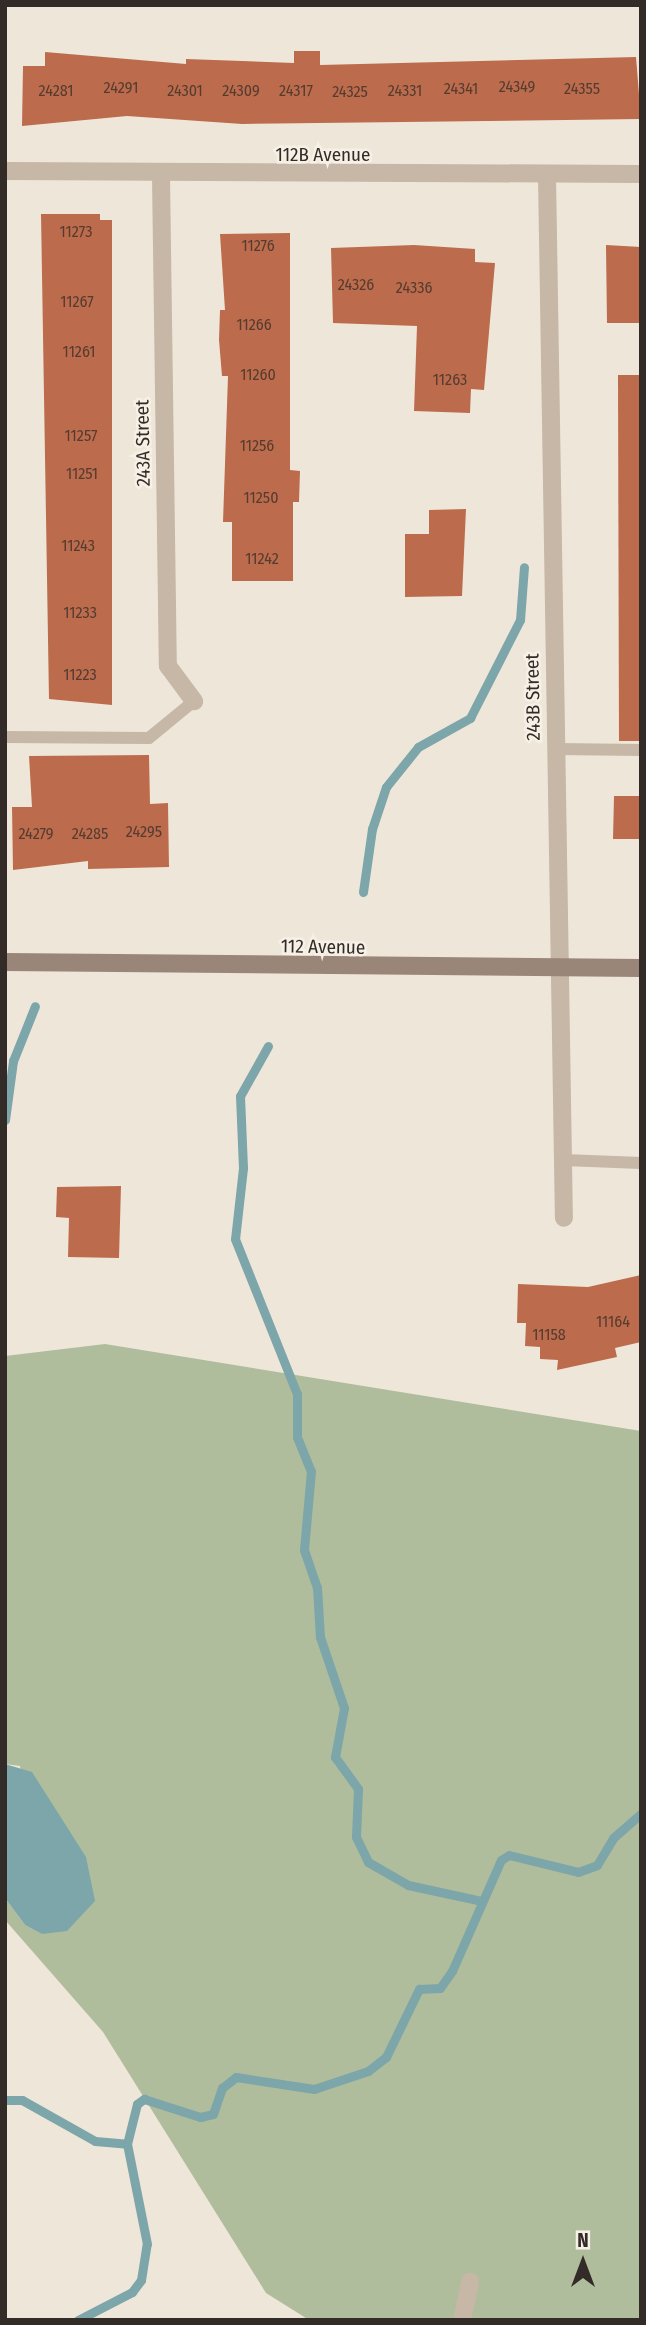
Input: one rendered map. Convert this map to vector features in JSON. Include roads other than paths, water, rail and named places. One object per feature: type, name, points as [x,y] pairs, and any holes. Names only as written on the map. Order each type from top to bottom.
[{"type":"main road","name":"112 Avenue","points":[[5,962],[557,970],[641,968]]},
{"type":"street","name":"112B Avenue","points":[[5,171],[161,176],[641,174]]},
{"type":"street","name":"243A Street","points":[[161,176],[168,666],[194,701]]},
{"type":"street","name":"243B Street","points":[[547,176],[557,970],[564,1218]]},
{"type":"street","points":[[462,2320],[470,2282]]},
{"type":"lane","points":[[5,737],[149,738],[194,701]]},
{"type":"lane","points":[[555,749],[641,750]]},
{"type":"lane","points":[[564,1160],[641,1163]]},
{"type":"water","points":[[5,1764],[32,1772],[86,1857],[95,1901],[67,1931],[42,1934],[25,1925],[5,1898]]},
{"type":"waterway","points":[[363,892],[372,829],[386,787],[418,747],[470,718],[520,620],[524,567]]},
{"type":"waterway","points":[[5,1120],[13,1061],[35,1006]]},
{"type":"waterway","points":[[268,1046],[240,1096],[243,1168],[235,1239],[297,1394],[297,1437],[311,1471],[304,1550],[317,1587],[320,1637],[344,1708],[335,1757],[358,1789],[356,1837],[368,1862],[408,1885],[482,1901]]},
{"type":"waterway","points":[[78,2320],[132,2292],[141,2280],[147,2244],[127,2144],[137,2104],[144,2099],[200,2117],[213,2114],[222,2088],[236,2077],[314,2089],[368,2071],[386,2057],[419,1989],[440,1988],[452,1971],[501,1860],[509,1855],[578,1872],[597,1865],[613,1838],[641,1814]]},
{"type":"waterway","points":[[5,2100],[22,2100],[95,2141],[127,2144]]}]
